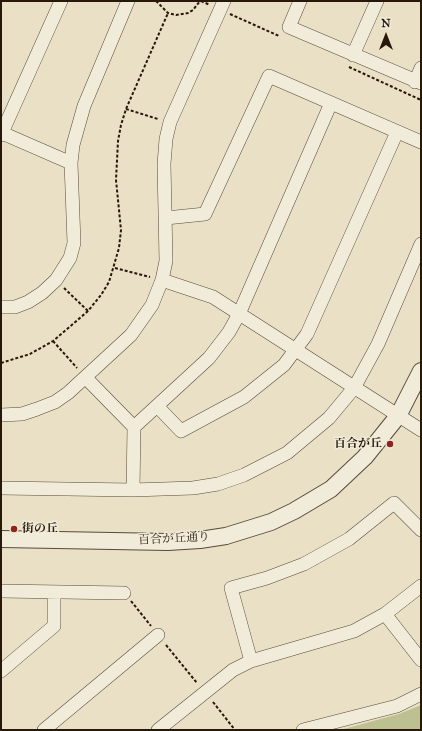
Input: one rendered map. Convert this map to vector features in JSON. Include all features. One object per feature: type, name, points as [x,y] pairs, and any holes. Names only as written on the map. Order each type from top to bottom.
[{"type":"street","points":[[61,1],[2,134],[71,163]]},
{"type":"street","points":[[1,307],[15,307],[28,302],[56,280],[70,258],[74,243],[71,163],[73,145],[84,106],[128,1]]},
{"type":"street","points":[[300,1],[289,27],[418,82],[421,68]]},
{"type":"street","points":[[353,55],[377,1]]},
{"type":"street","points":[[1,415],[22,414],[55,402],[86,378],[131,335],[143,320],[152,305],[162,280],[166,261],[164,164],[170,122],[222,5]]},
{"type":"street","points":[[166,218],[206,214],[269,76],[421,142]]},
{"type":"street","points":[[134,427],[209,358],[229,332],[239,314],[331,103]]},
{"type":"street","points":[[157,406],[182,431],[244,397],[279,369],[296,350],[307,334],[397,132]]},
{"type":"street","points":[[1,488],[133,490],[193,488],[218,484],[262,467],[287,453],[306,439],[329,418],[354,388],[378,344],[421,244]]},
{"type":"street","points":[[162,280],[213,297],[421,430]]},
{"type":"street","name":"百合が丘通り","points":[[1,539],[168,542],[200,540],[250,529],[272,522],[331,489],[365,457],[398,416],[421,371]]},
{"type":"street","points":[[86,378],[134,427],[133,490]]},
{"type":"street","points":[[251,661],[231,588],[267,578],[304,564],[349,539],[394,503],[421,530]]},
{"type":"street","points":[[158,730],[233,670],[251,661],[354,631],[385,614],[421,586]]},
{"type":"street","points":[[1,591],[124,593]]},
{"type":"street","points":[[1,671],[54,626],[54,592]]},
{"type":"street","points":[[385,614],[421,660]]},
{"type":"street","points":[[44,730],[158,635]]},
{"type":"street","points":[[303,730],[397,706],[421,694]]},
{"type":"path","points":[[156,1],[168,13],[176,15],[188,13],[201,1],[222,5],[279,36]]},
{"type":"path","points":[[1,362],[30,354],[53,341],[88,311],[101,295],[114,268],[119,248],[121,230],[116,180],[118,141],[126,109],[168,13]]},
{"type":"path","points":[[126,109],[170,122]]},
{"type":"path","points":[[114,268],[162,280]]},
{"type":"path","points":[[56,280],[88,311]]},
{"type":"path","points":[[53,341],[86,378]]},
{"type":"path","points":[[124,593],[235,730]]},
{"type":"green space","points":[[421,705],[421,730],[340,730],[399,714]]},
{"type":"place","name":"百合が丘","points":[[390,444]]},
{"type":"place","name":"街の丘","points":[[14,529]]}]
